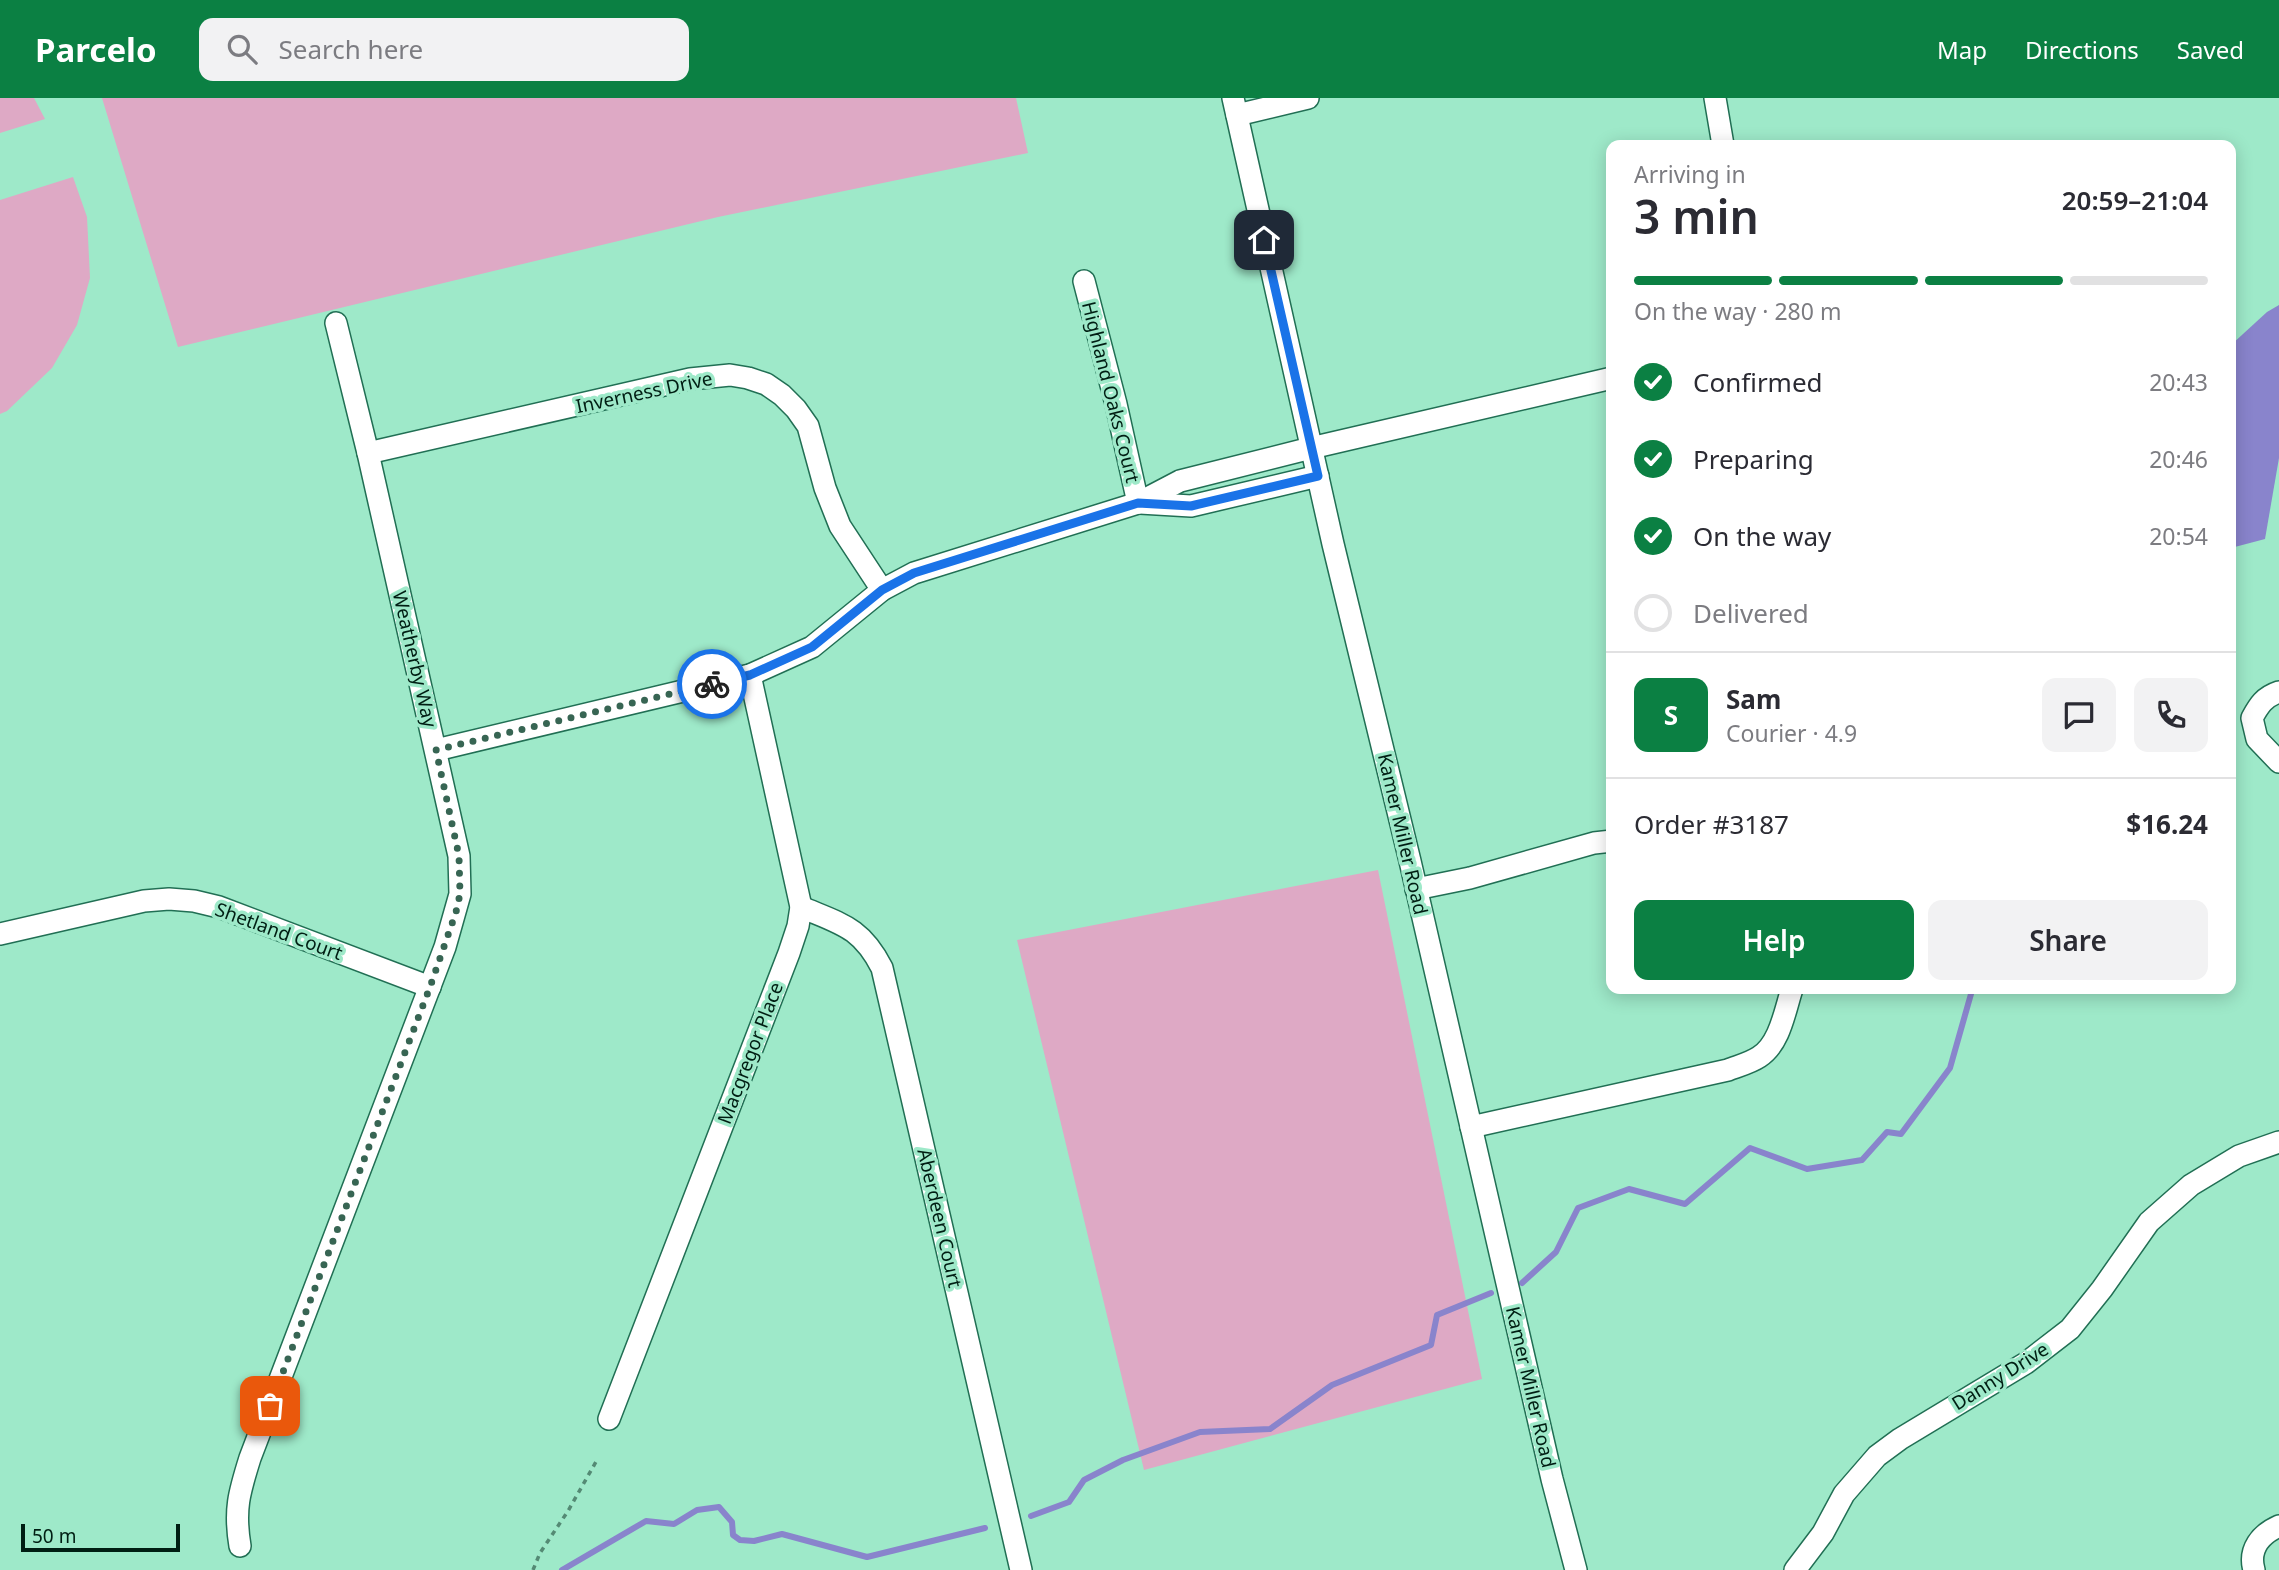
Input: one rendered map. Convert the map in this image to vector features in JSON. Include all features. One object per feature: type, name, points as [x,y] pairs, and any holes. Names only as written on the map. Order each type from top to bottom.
[{"type":"street","points":[[1235,107],[1308,98]]},
{"type":"street","points":[[1715,98],[1722,140]]},
{"type":"street","name":"Kamer Miller Road","points":[[1235,107],[1311,447],[1552,1479],[1576,1570]]},
{"type":"street","name":"Highland Oaks Court","points":[[1084,281],[1138,503]]},
{"type":"street","name":"Weatherby Way","points":[[240,1546],[237,1527],[238,1494],[250,1458],[430,987],[449,935],[460,894],[459,856],[436,750],[336,323]]},
{"type":"street","name":"Inverness Drive","points":[[368,453],[690,379],[730,375],[748,378],[766,384],[782,395],[808,426],[825,488],[840,526],[882,590]]},
{"type":"street","points":[[436,750],[750,675],[812,647],[882,590],[914,573],[1138,503],[1180,481],[1311,447],[1606,379]]},
{"type":"street","points":[[1138,503],[1191,506],[1318,476]]},
{"type":"street","name":"Macgregor Place","points":[[609,1419],[798,926],[801,907],[750,675]]},
{"type":"street","points":[[2279,692],[2261,702],[2252,718],[2257,739],[2279,762]]},
{"type":"street","points":[[1416,889],[1470,878],[1606,842]]},
{"type":"street","name":"Shetland Court","points":[[0,934],[118,905],[169,899],[194,901],[219,907],[430,987]]},
{"type":"street","name":"Aberdeen Court","points":[[801,907],[858,933],[871,948],[882,968],[1021,1570]]},
{"type":"street","points":[[1471,1127],[1728,1070],[1760,1057],[1772,1043],[1790,994]]},
{"type":"street","name":"Danny Drive","points":[[1795,1570],[1823,1533],[1844,1494],[1877,1456],[2026,1363],[2070,1329],[2149,1223],[2191,1185],[2239,1156],[2279,1142]]},
{"type":"street","points":[[2253,1570],[2253,1550],[2268,1531],[2279,1527]]},
{"type":"path","points":[[533,1570],[540,1553],[597,1460]]},
{"type":"shaded area","points":[[0,98],[34,98],[45,119],[0,133]]},
{"type":"shaded area","points":[[102,98],[1016,98],[1028,153],[718,217],[178,347]]},
{"type":"shaded area","points":[[73,177],[87,217],[90,278],[77,325],[52,368],[7,411],[0,414],[0,200]]},
{"type":"shaded area","points":[[2279,305],[2279,458],[2265,539],[2236,547],[2236,340],[2267,312]]},
{"type":"shaded area","points":[[1378,870],[1482,1379],[1144,1470],[1017,940]]},
{"type":"waterway","points":[[1522,1283],[1556,1252],[1578,1208],[1629,1189],[1685,1204],[1750,1148],[1807,1169],[1862,1160],[1887,1132],[1901,1134],[1950,1068],[1971,994]]},
{"type":"waterway","points":[[1031,1516],[1069,1502],[1084,1480],[1123,1460],[1200,1432],[1270,1429],[1332,1385],[1431,1345],[1437,1315],[1491,1293]]},
{"type":"waterway","points":[[562,1570],[646,1521],[674,1524],[697,1510],[719,1507],[732,1522],[733,1535],[740,1540],[754,1541],[782,1534],[867,1557],[985,1528]]},
{"type":"way so far","points":[[270,1406],[456,912],[460,894],[459,856],[436,750],[712,684]]},
{"type":"route","points":[[712,684],[750,675],[812,647],[882,590],[914,573],[1138,503],[1191,506],[1318,476],[1264,240]]}]
